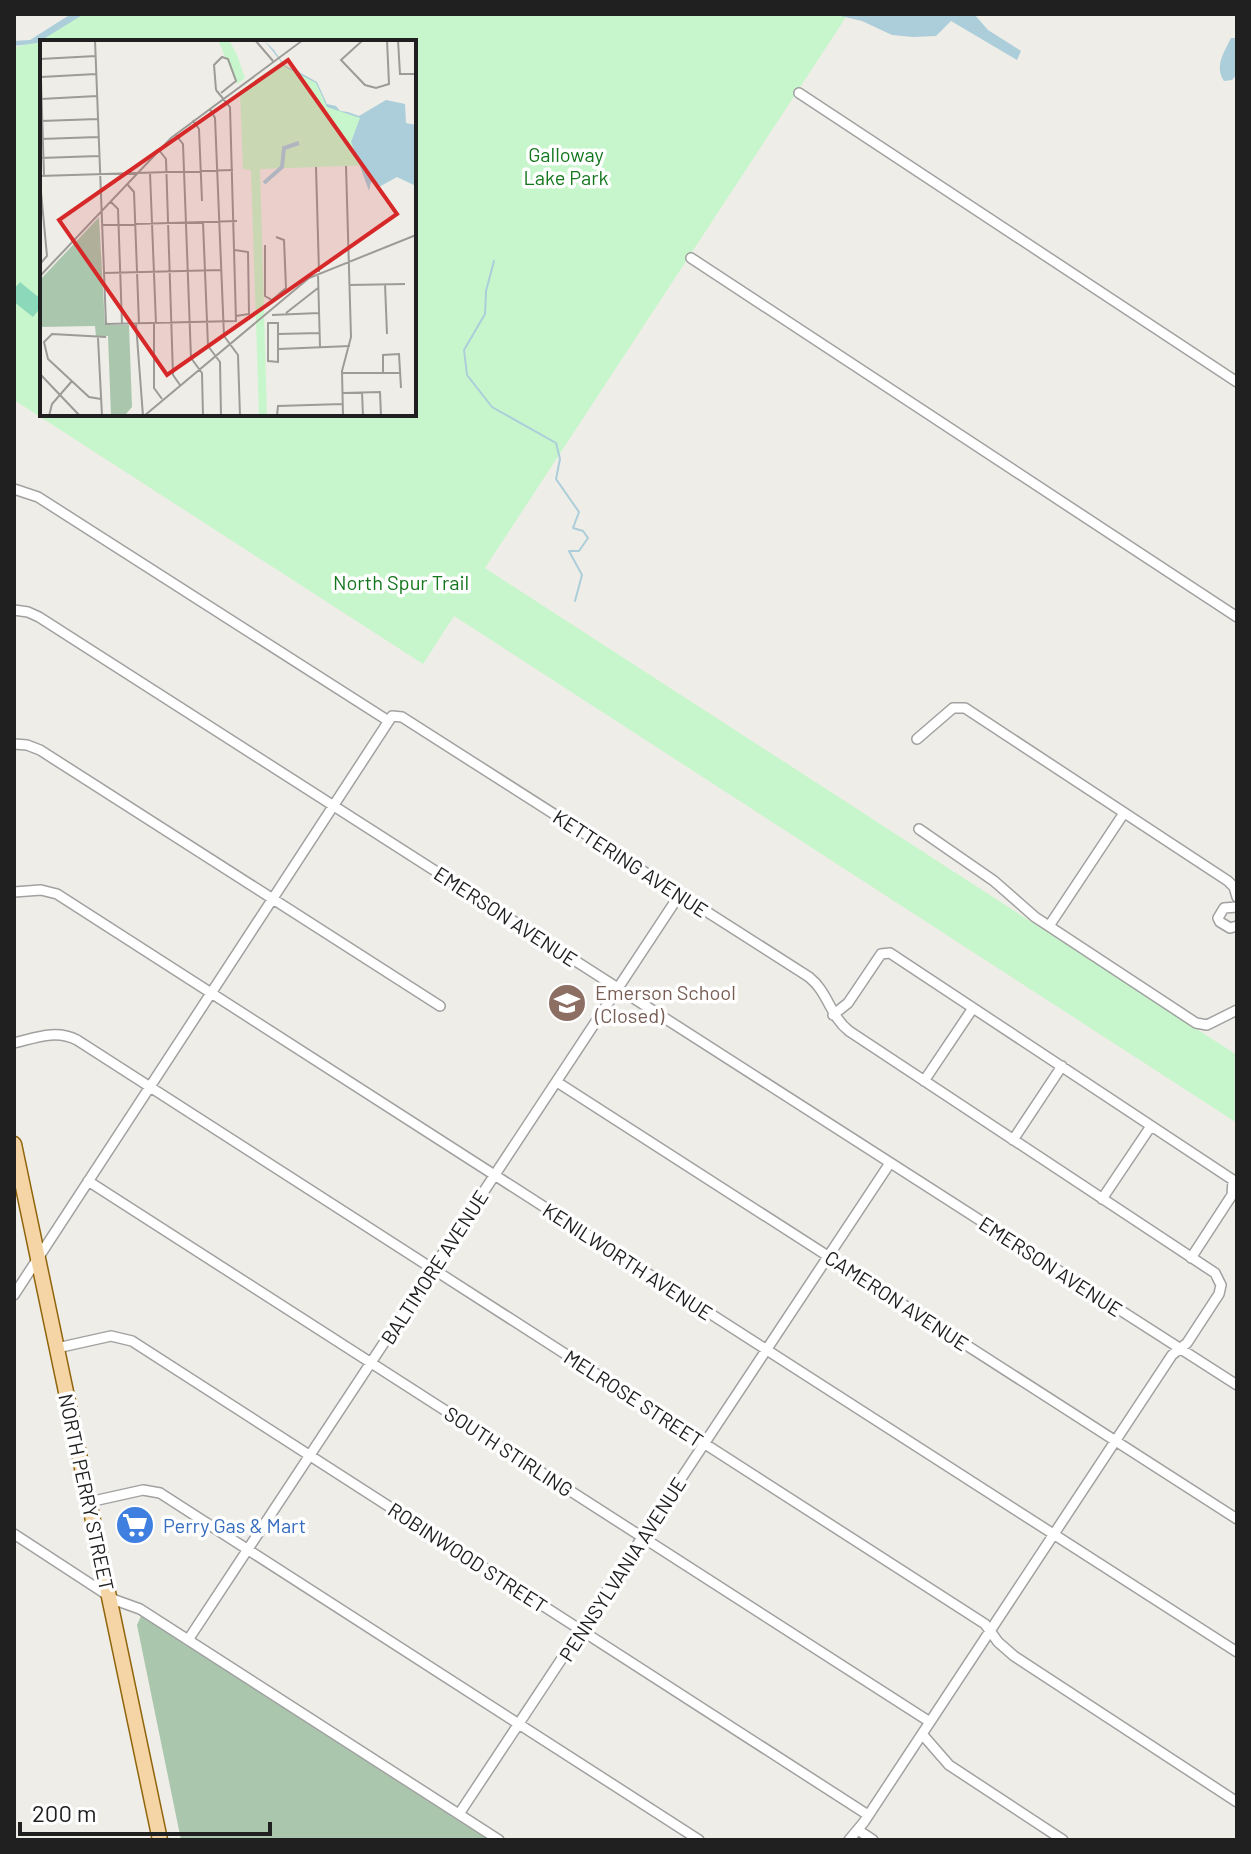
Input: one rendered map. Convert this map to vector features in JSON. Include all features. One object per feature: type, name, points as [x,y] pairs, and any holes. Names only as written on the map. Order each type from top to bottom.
[{"type":"main road","name":"NORTH PERRY STREET","points":[[14,1144],[160,1840]]},
{"type":"street","points":[[799,93],[1237,382]]},
{"type":"street","points":[[691,258],[1237,617]]},
{"type":"street","name":"KETTERING AVENUE","points":[[14,489],[36,495],[387,720],[400,715],[813,980],[825,996],[833,1015],[849,1031],[1217,1275],[1221,1282],[1219,1294],[1180,1349]]},
{"type":"street","name":"EMERSON AVENUE","points":[[14,610],[36,615],[1237,1385]]},
{"type":"street","points":[[917,739],[953,708],[961,707],[1230,883],[1237,897]]},
{"type":"street","points":[[14,1295],[387,720]]},
{"type":"street","points":[[14,744],[40,750],[440,1006]]},
{"type":"street","points":[[1049,926],[1124,813]]},
{"type":"street","points":[[919,829],[994,881],[1049,926],[1198,1025],[1207,1025],[1237,1010]]},
{"type":"street","name":"KENILWORTH AVENUE","points":[[14,892],[41,890],[55,893],[1237,1652]]},
{"type":"street","name":"BALTIMORE AVENUE","points":[[188,1640],[680,894]]},
{"type":"street","points":[[1237,907],[1224,908],[1218,918],[1228,927],[1237,926]]},
{"type":"street","points":[[833,1015],[848,1003],[880,956],[886,952],[1233,1180],[1232,1195],[1191,1258]]},
{"type":"street","points":[[924,1081],[973,1008]]},
{"type":"street","name":"MELROSE STREET","points":[[14,1043],[54,1034],[67,1035],[973,1615],[1014,1656],[1237,1802]]},
{"type":"street","points":[[1013,1140],[1062,1066]]},
{"type":"street","name":"CAMERON AVENUE","points":[[557,1082],[1237,1519]]},
{"type":"street","points":[[1102,1199],[1151,1126]]},
{"type":"street","name":"PENNSYLVANIA AVENUE","points":[[459,1814],[890,1163]]},
{"type":"street","name":"SOUTH STIRLING","points":[[88,1181],[930,1722]]},
{"type":"street","name":"ROBINWOOD STREET","points":[[57,1348],[107,1337],[128,1339],[868,1815]]},
{"type":"street","points":[[873,1840],[855,1836],[1172,1355],[1180,1349]]},
{"type":"street","points":[[89,1502],[143,1490],[155,1492],[699,1840]]},
{"type":"street","points":[[14,1534],[109,1596],[137,1607],[499,1840]]},
{"type":"street","points":[[922,1734],[949,1765],[1063,1840]]},
{"type":"green space","name":"Galloway Lake Park","points":[[84,14],[848,14],[485,568],[1237,1055],[1237,1123],[454,616],[423,664],[14,400],[14,46],[52,33]]},
{"type":"green space","points":[[20,282],[40,298],[40,308],[33,317],[14,302],[14,289]]},
{"type":"green space","points":[[141,1616],[489,1840],[181,1840],[137,1625]]},
{"type":"water","points":[[71,14],[84,14],[37,43],[14,46],[14,41],[30,40]]},
{"type":"water","points":[[832,14],[974,14],[988,30],[1021,51],[1017,60],[951,21],[936,36],[913,37],[892,35],[862,21]]},
{"type":"water","points":[[1231,38],[1237,38],[1237,74],[1232,80],[1224,81],[1220,65]]},
{"type":"waterway","points":[[494,261],[486,291],[485,314],[464,350],[467,375],[492,407],[556,443],[560,459],[556,479],[579,512],[573,528],[583,531],[588,538],[579,551],[569,551],[582,575],[575,601]]},
{"type":"place","name":"Emerson School (Closed)","points":[[567,1003]]},
{"type":"place","name":"Perry Gas & Mart","points":[[135,1525]]},
{"type":"park label","name":"North Spur Trail","points":[[401,582]]}]
